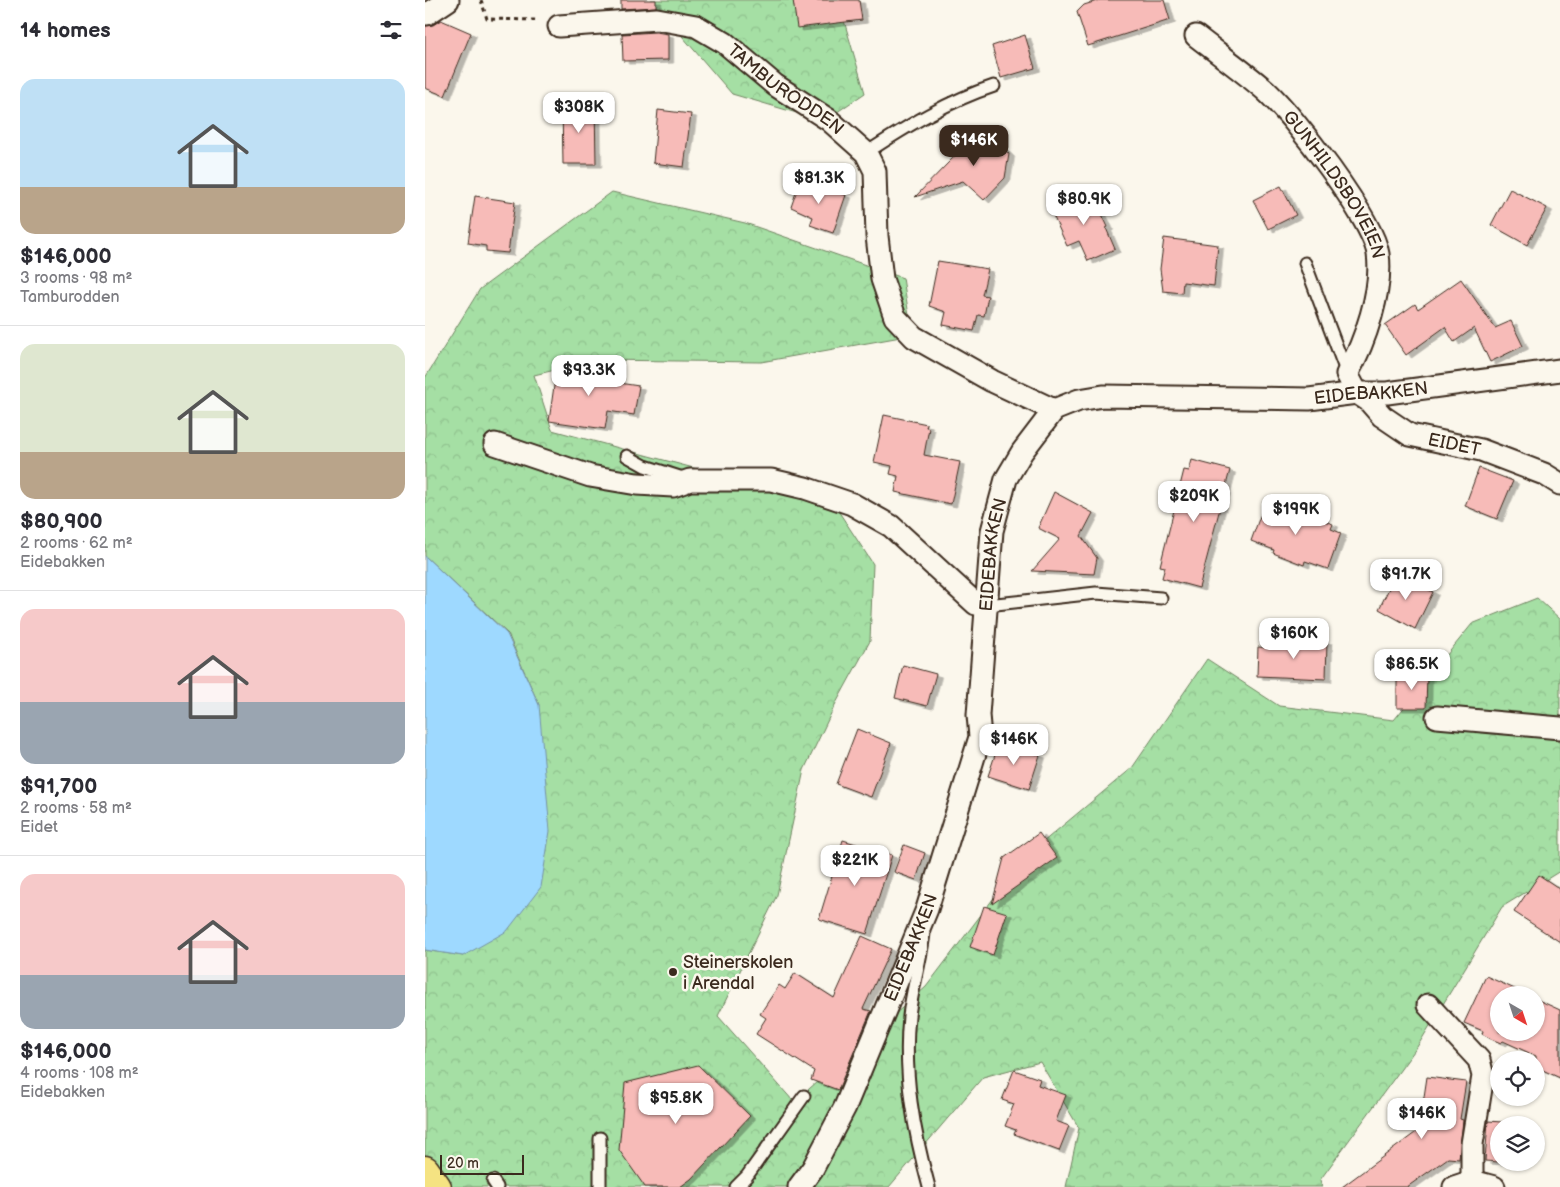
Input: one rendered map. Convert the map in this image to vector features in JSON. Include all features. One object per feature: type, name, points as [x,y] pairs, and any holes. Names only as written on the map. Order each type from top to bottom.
[{"type":"main road","points":[[425,1170],[437,1187]]},
{"type":"street","points":[[427,14],[448,0]]},
{"type":"street","name":"TAMBURODDEN","points":[[559,26],[657,19],[696,26],[725,43],[775,85],[829,120],[866,153],[875,171],[877,183],[877,236],[882,279],[895,317],[914,336],[931,346],[992,381],[1054,410]]},
{"type":"street","name":"GUNHILDSBOVEIEN","points":[[1196,36],[1265,90],[1287,113],[1342,186],[1369,231],[1377,252],[1379,273],[1352,383]]},
{"type":"street","name":"EIDEBAKKEN","points":[[799,1187],[813,1168],[845,1107],[927,909],[980,737],[978,714],[993,531],[1006,479],[1022,452],[1054,410],[1079,400],[1103,396],[1309,399],[1352,383],[1387,393],[1560,370]]},
{"type":"street","name":"EIDET","points":[[1352,383],[1382,416],[1410,436],[1481,450],[1543,474],[1560,484]]},
{"type":"street","points":[[495,444],[589,476],[637,484],[673,486],[690,480],[771,480],[805,488],[852,504],[891,526],[976,604],[987,605]]},
{"type":"street","points":[[1437,717],[1560,728]]},
{"type":"street","points":[[1428,1005],[1479,1060],[1483,1076],[1472,1144],[1463,1184],[1494,1187]]},
{"type":"lane","points":[[866,153],[898,132],[962,97],[994,86]]},
{"type":"lane","points":[[1305,263],[1352,383]]},
{"type":"lane","points":[[627,456],[645,466],[690,480]]},
{"type":"lane","points":[[987,605],[1096,593],[1161,598]]},
{"type":"lane","points":[[927,909],[922,955],[909,1015],[907,1056],[915,1133],[929,1187]]},
{"type":"lane","points":[[736,1187],[747,1176],[804,1096]]},
{"type":"lane","points":[[600,1138],[600,1187]]},
{"type":"path","points":[[481,0],[487,19],[535,19],[559,26]]},
{"type":"green space","points":[[651,0],[838,0],[865,93],[824,121],[732,94]]},
{"type":"green space","points":[[612,192],[745,223],[903,278],[912,335],[761,362],[597,360],[534,375],[552,430],[835,506],[873,564],[870,641],[835,705],[804,770],[777,895],[718,1016],[794,1102],[926,987],[1025,857],[1132,768],[1207,659],[1279,706],[1394,720],[1472,624],[1537,598],[1560,619],[1560,871],[1502,907],[1417,1047],[1320,1180],[1322,1187],[1066,1187],[1079,1128],[1040,1062],[983,1077],[889,1187],[425,1187],[425,950],[463,956],[539,705],[508,634],[425,556],[425,378],[480,289]]},
{"type":"water","points":[[425,556],[507,634],[539,705],[550,831],[541,887],[507,931],[463,956],[425,950]]},
{"type":"building","points":[[621,0],[656,0],[656,7],[621,9]]},
{"type":"building","points":[[793,0],[859,0],[862,20],[797,28]]},
{"type":"building","points":[[1100,0],[1164,0],[1170,20],[1088,46],[1077,12],[1084,5]]},
{"type":"building","points":[[441,20],[471,33],[445,96],[425,88],[425,26],[433,25]]},
{"type":"building","points":[[656,32],[668,34],[668,60],[623,61],[622,34]]},
{"type":"building","points":[[1025,35],[1035,68],[1001,78],[992,46]]},
{"type":"building","points":[[562,103],[595,103],[596,164],[563,164]]},
{"type":"building","points":[[658,110],[691,114],[684,167],[653,163]]},
{"type":"building","points":[[982,128],[1009,154],[1005,178],[984,200],[963,181],[915,197]]},
{"type":"building","points":[[800,181],[846,195],[833,233],[810,225],[813,217],[791,207]]},
{"type":"building","points":[[1281,186],[1296,215],[1268,229],[1253,200]]},
{"type":"building","points":[[1510,189],[1547,208],[1527,245],[1491,225]]},
{"type":"building","points":[[1091,191],[1108,227],[1106,228],[1115,249],[1088,261],[1079,241],[1067,246],[1051,211]]},
{"type":"building","points":[[475,196],[515,202],[508,253],[486,251],[486,246],[468,243]]},
{"type":"building","points":[[1164,238],[1218,245],[1214,286],[1183,282],[1182,293],[1163,291],[1160,269]]},
{"type":"building","points":[[938,261],[988,269],[982,295],[988,296],[984,316],[978,315],[974,331],[943,325],[946,312],[929,306]]},
{"type":"building","points":[[1461,279],[1495,328],[1511,321],[1523,346],[1490,362],[1474,328],[1454,342],[1445,327],[1406,355],[1385,325],[1415,304],[1418,309]]},
{"type":"building","points":[[557,365],[614,373],[612,382],[639,386],[634,415],[608,411],[605,429],[549,421]]},
{"type":"building","points":[[884,415],[927,424],[926,427],[929,428],[924,455],[960,462],[951,504],[895,492],[898,476],[890,474],[892,466],[874,462]]},
{"type":"building","points":[[1192,460],[1230,470],[1199,588],[1162,578],[1165,567],[1160,566],[1184,470],[1189,471]]},
{"type":"building","points":[[1479,468],[1513,481],[1497,519],[1465,506]]},
{"type":"building","points":[[1054,492],[1093,513],[1081,536],[1097,558],[1094,574],[1032,571],[1060,539],[1038,528]]},
{"type":"building","points":[[1276,504],[1333,524],[1331,529],[1341,533],[1328,569],[1305,561],[1304,565],[1273,553],[1274,550],[1251,541],[1264,505],[1274,509]]},
{"type":"building","points":[[1396,574],[1433,592],[1415,629],[1379,609]]},
{"type":"building","points":[[1286,638],[1327,641],[1326,679],[1257,676],[1258,647],[1273,648],[1273,642],[1286,643]]},
{"type":"building","points":[[903,665],[936,674],[927,706],[895,698]]},
{"type":"building","points":[[1427,674],[1426,708],[1397,708],[1397,675]]},
{"type":"building","points":[[857,729],[891,743],[871,797],[836,784]]},
{"type":"building","points":[[999,743],[1040,755],[1029,789],[988,776]]},
{"type":"building","points":[[1039,833],[1057,858],[992,904],[1004,858]]},
{"type":"building","points":[[843,840],[892,855],[867,934],[819,919]]},
{"type":"building","points":[[904,845],[925,853],[916,880],[894,872]]},
{"type":"building","points":[[1539,875],[1560,889],[1560,942],[1514,912]]},
{"type":"building","points":[[984,906],[1007,913],[993,955],[970,947]]},
{"type":"building","points":[[862,936],[891,949],[863,1009],[871,1011],[838,1090],[811,1080],[814,1071],[756,1034],[766,1018],[760,1014],[779,985],[785,989],[795,973],[834,998]]},
{"type":"building","points":[[1486,976],[1508,986],[1490,986],[1490,1038],[1482,1034],[1483,1031],[1464,1023]]},
{"type":"building","points":[[1545,1003],[1560,1010],[1560,1078],[1545,1071],[1545,1051],[1525,1051],[1503,1041],[1545,1041]]},
{"type":"building","points":[[698,1065],[750,1116],[691,1179],[680,1187],[645,1187],[619,1150],[625,1083]]},
{"type":"building","points":[[1014,1070],[1040,1079],[1038,1085],[1066,1095],[1056,1121],[1069,1126],[1059,1151],[1014,1134],[1016,1130],[1005,1126],[1014,1104],[1002,1100]]},
{"type":"building","points":[[1427,1077],[1466,1082],[1460,1119],[1463,1120],[1459,1159],[1448,1158],[1407,1187],[1342,1187],[1419,1130]]},
{"type":"building","points":[[1488,1121],[1490,1121],[1490,1161],[1485,1161]]},
{"type":"place","name":"Steinerskolen i Arendal","points":[[673,972]]}]
